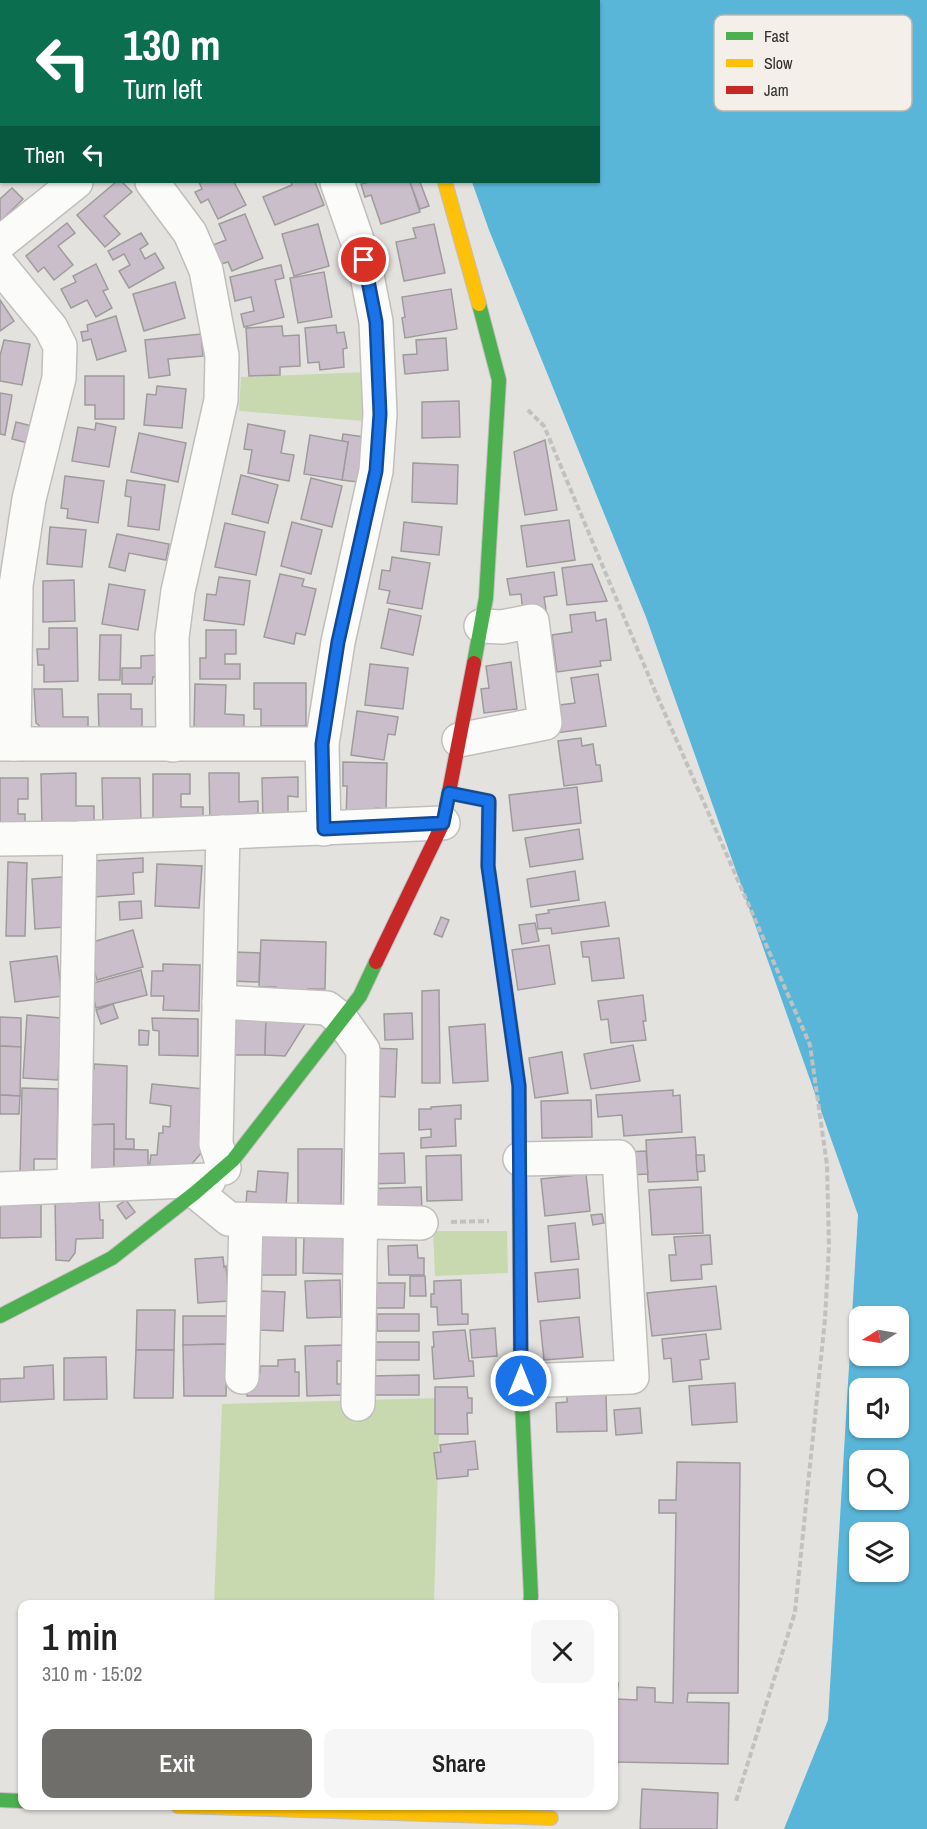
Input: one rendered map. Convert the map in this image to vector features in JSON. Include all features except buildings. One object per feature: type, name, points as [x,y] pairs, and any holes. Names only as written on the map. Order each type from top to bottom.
[{"type":"street","points":[[0,243],[75,183]]},
{"type":"street","points":[[153,183],[190,233],[206,270],[222,356],[221,399],[178,591],[175,614],[172,638],[173,745]]},
{"type":"street","points":[[324,829],[322,744],[338,642],[376,471],[380,414],[376,322],[364,260],[337,183]]},
{"type":"street","points":[[0,1316],[112,1258],[233,1160],[360,996],[446,808],[486,598],[498,380],[445,183]]},
{"type":"street","points":[[0,266],[51,328],[60,346],[59,378],[29,499],[16,585],[7,744],[322,744]]},
{"type":"street","points":[[459,740],[545,723],[532,621],[502,627],[481,626]]},
{"type":"street","points":[[0,839],[324,829],[489,801],[488,866],[519,1086],[521,1381],[530,1600]]},
{"type":"street","points":[[224,832],[216,1144],[210,1180],[229,1219],[421,1223]]},
{"type":"street","points":[[74,1186],[80,838]]},
{"type":"street","points":[[219,1002],[327,1008],[341,1019],[363,1050],[358,1404]]},
{"type":"street","points":[[520,1160],[619,1157],[632,1377],[521,1381]]},
{"type":"street","points":[[0,1189],[210,1180]]},
{"type":"street","points":[[242,1377],[246,1220]]},
{"type":"street","points":[[0,1800],[18,1801]]},
{"type":"street","points":[[441,1810],[507,1811],[551,1818]]},
{"type":"path","points":[[498,380],[544,426],[655,691],[810,1045],[827,1165],[829,1246],[825,1319],[795,1612],[736,1801]]},
{"type":"path","points":[[421,1223],[521,1220]]},
{"type":"green space","points":[[369,372],[363,421],[239,411],[241,377]]},
{"type":"green space","points":[[433,1231],[507,1231],[508,1273],[435,1276]]},
{"type":"green space","points":[[440,1398],[434,1600],[214,1600],[222,1404]]},
{"type":"water","points":[[600,0],[927,0],[927,1829],[784,1829],[828,1720],[849,1366],[909,1366],[909,1306],[853,1306],[858,1215],[646,617],[489,230],[472,183],[600,183]]},
{"type":"traffic: fast","points":[[474,663],[486,598],[499,380],[479,304]]},
{"type":"traffic: fast","points":[[0,1316],[112,1258],[233,1160],[360,996],[376,962]]},
{"type":"traffic: fast","points":[[520,1291],[521,1381],[531,1600]]},
{"type":"traffic: fast","points":[[0,1800],[18,1801]]},
{"type":"traffic: slow","points":[[445,183],[479,304]]},
{"type":"traffic: slow","points":[[508,1006],[519,1086],[520,1291]]},
{"type":"traffic: slow","points":[[302,1810],[551,1818]]},
{"type":"traffic: jam","points":[[376,962],[443,823],[474,663]]},
{"type":"traffic: jam","points":[[449,793],[489,801],[488,866],[508,1006]]},
{"type":"route","points":[[364,260],[376,322],[380,414],[376,471],[338,642],[322,744],[324,829],[443,823],[449,793],[489,801],[488,866],[519,1086],[521,1381]]}]
